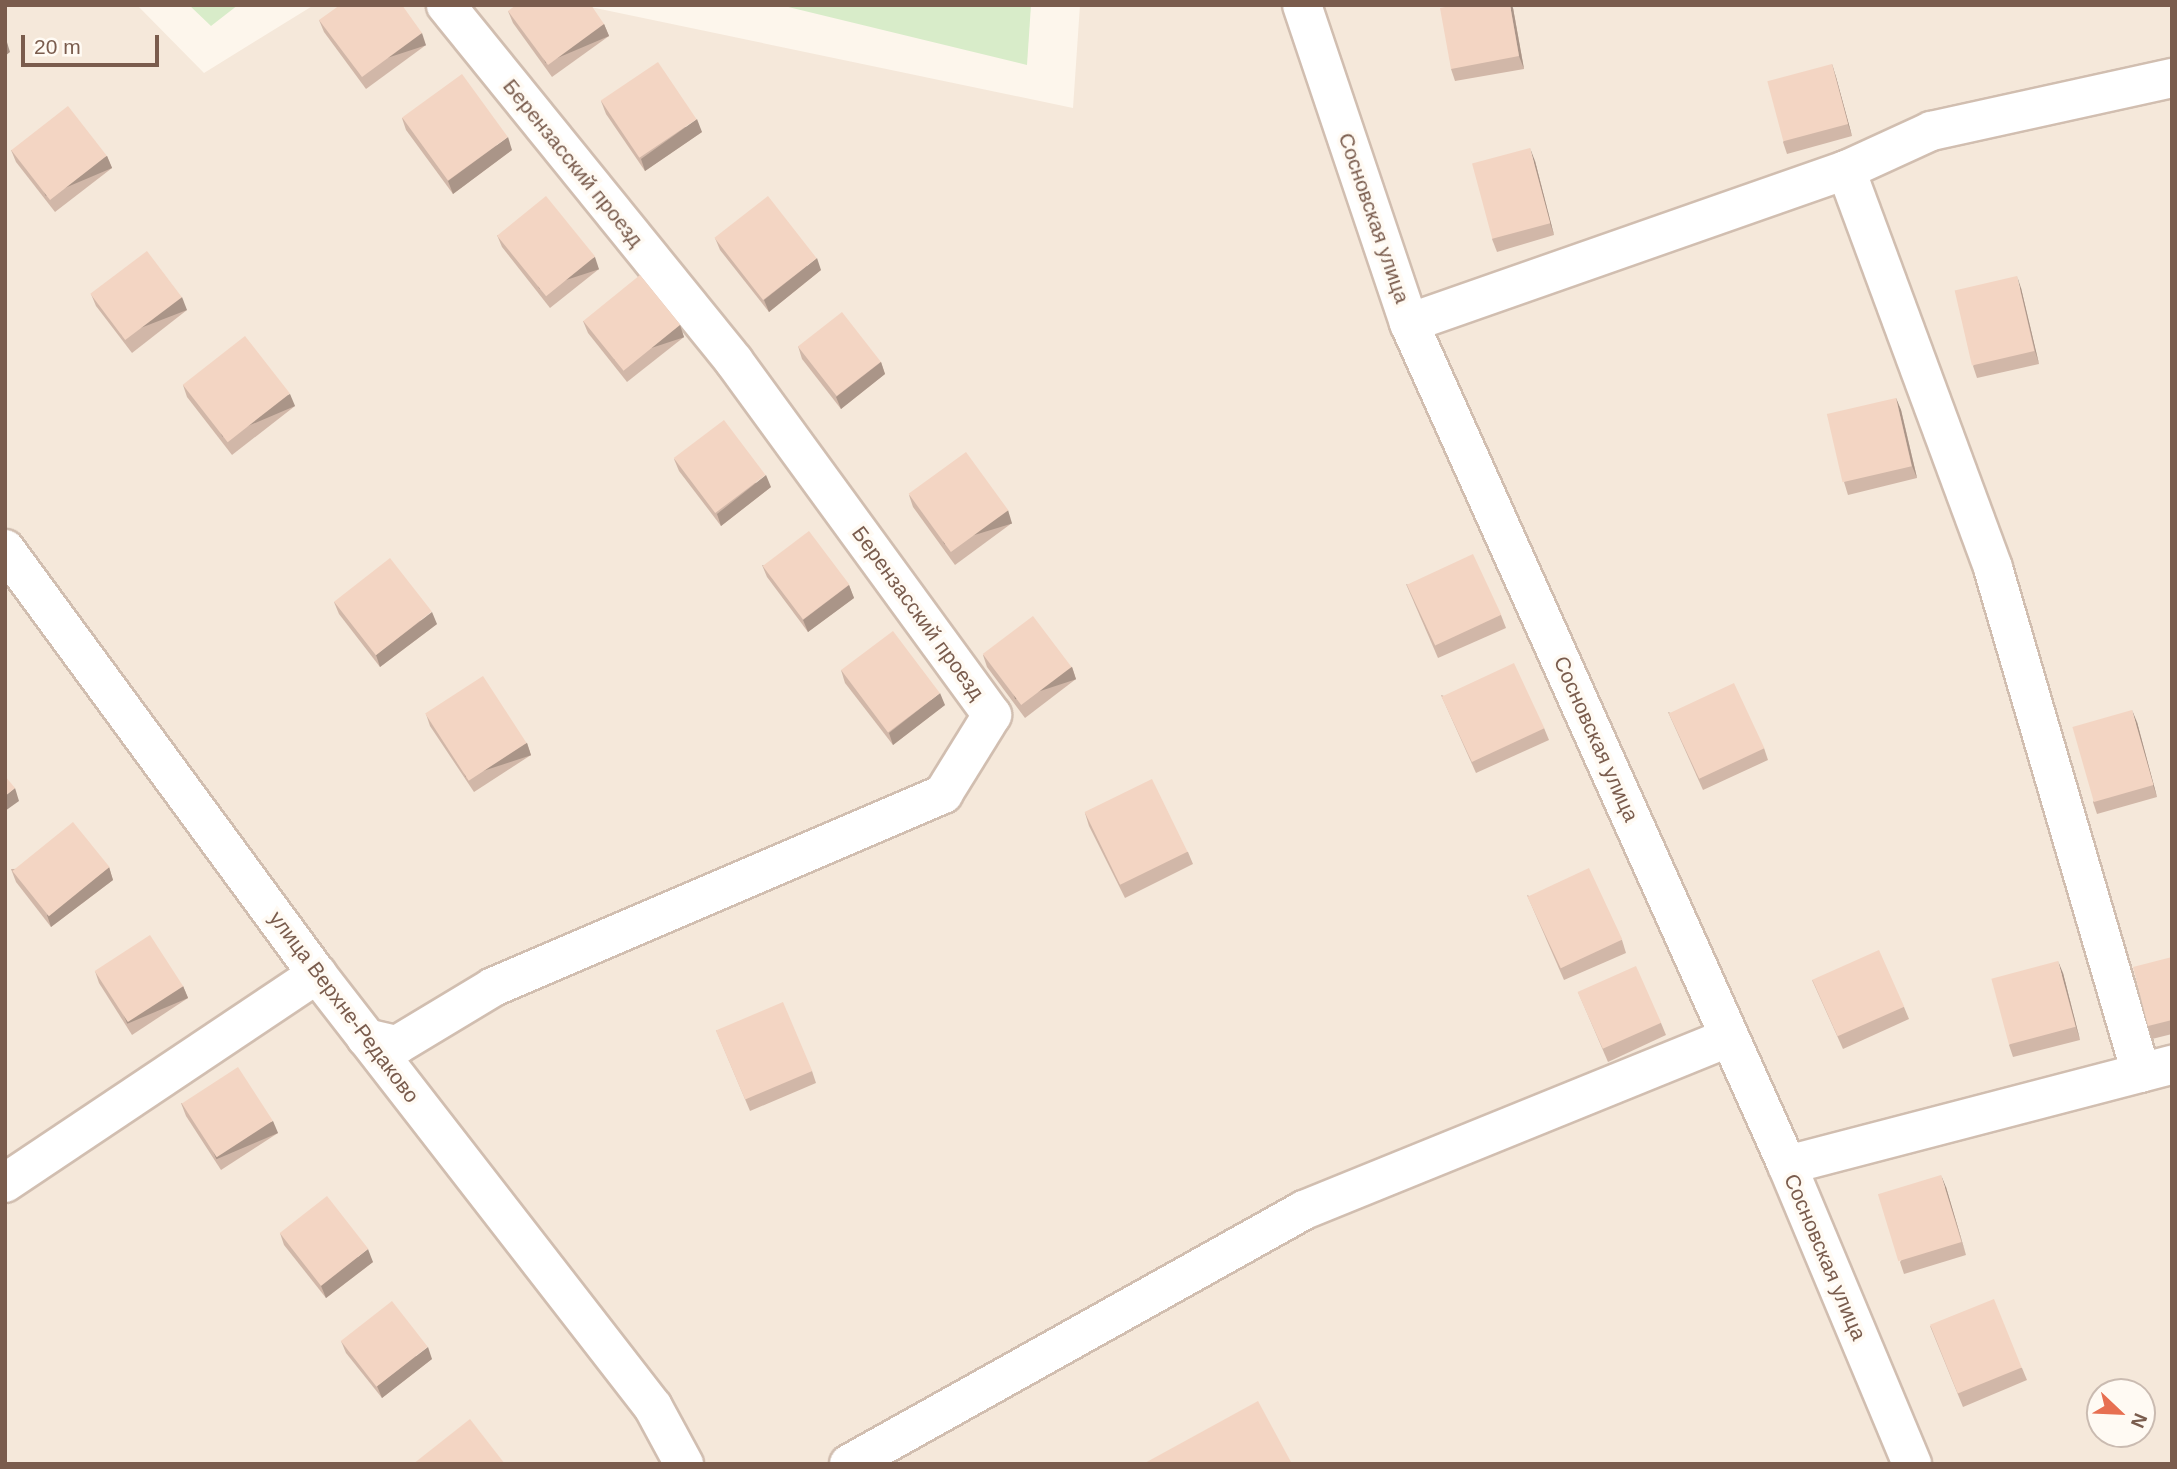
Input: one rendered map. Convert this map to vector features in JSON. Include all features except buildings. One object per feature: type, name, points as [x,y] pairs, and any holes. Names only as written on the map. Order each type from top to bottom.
[{"type":"street","name":"Берензасский проезд","points":[[366,1038],[397,1045],[493,987],[943,794],[992,715],[734,361],[446,5]]},
{"type":"street","name":"Сосновская улица","points":[[1302,5],[1409,323],[1787,1165],[1912,1464]]},
{"type":"street","points":[[1409,323],[1846,170],[1931,131],[2172,78]]},
{"type":"street","points":[[1787,1165],[2156,1069],[1993,568],[1846,170]]},
{"type":"street","name":"улица Верхне-Редаково","points":[[5,549],[317,974],[653,1407],[684,1464]]},
{"type":"street","points":[[5,1183],[317,974]]},
{"type":"street","points":[[849,1464],[1304,1210],[1729,1037]]},
{"type":"shaded area","points":[[5,5],[137,5],[204,73],[314,5],[581,5],[1073,108],[1080,5],[2172,5],[2172,1464],[5,1464]]},
{"type":"green space","points":[[189,5],[238,5],[211,26]]},
{"type":"green space","points":[[780,5],[1031,5],[1027,65]]}]
